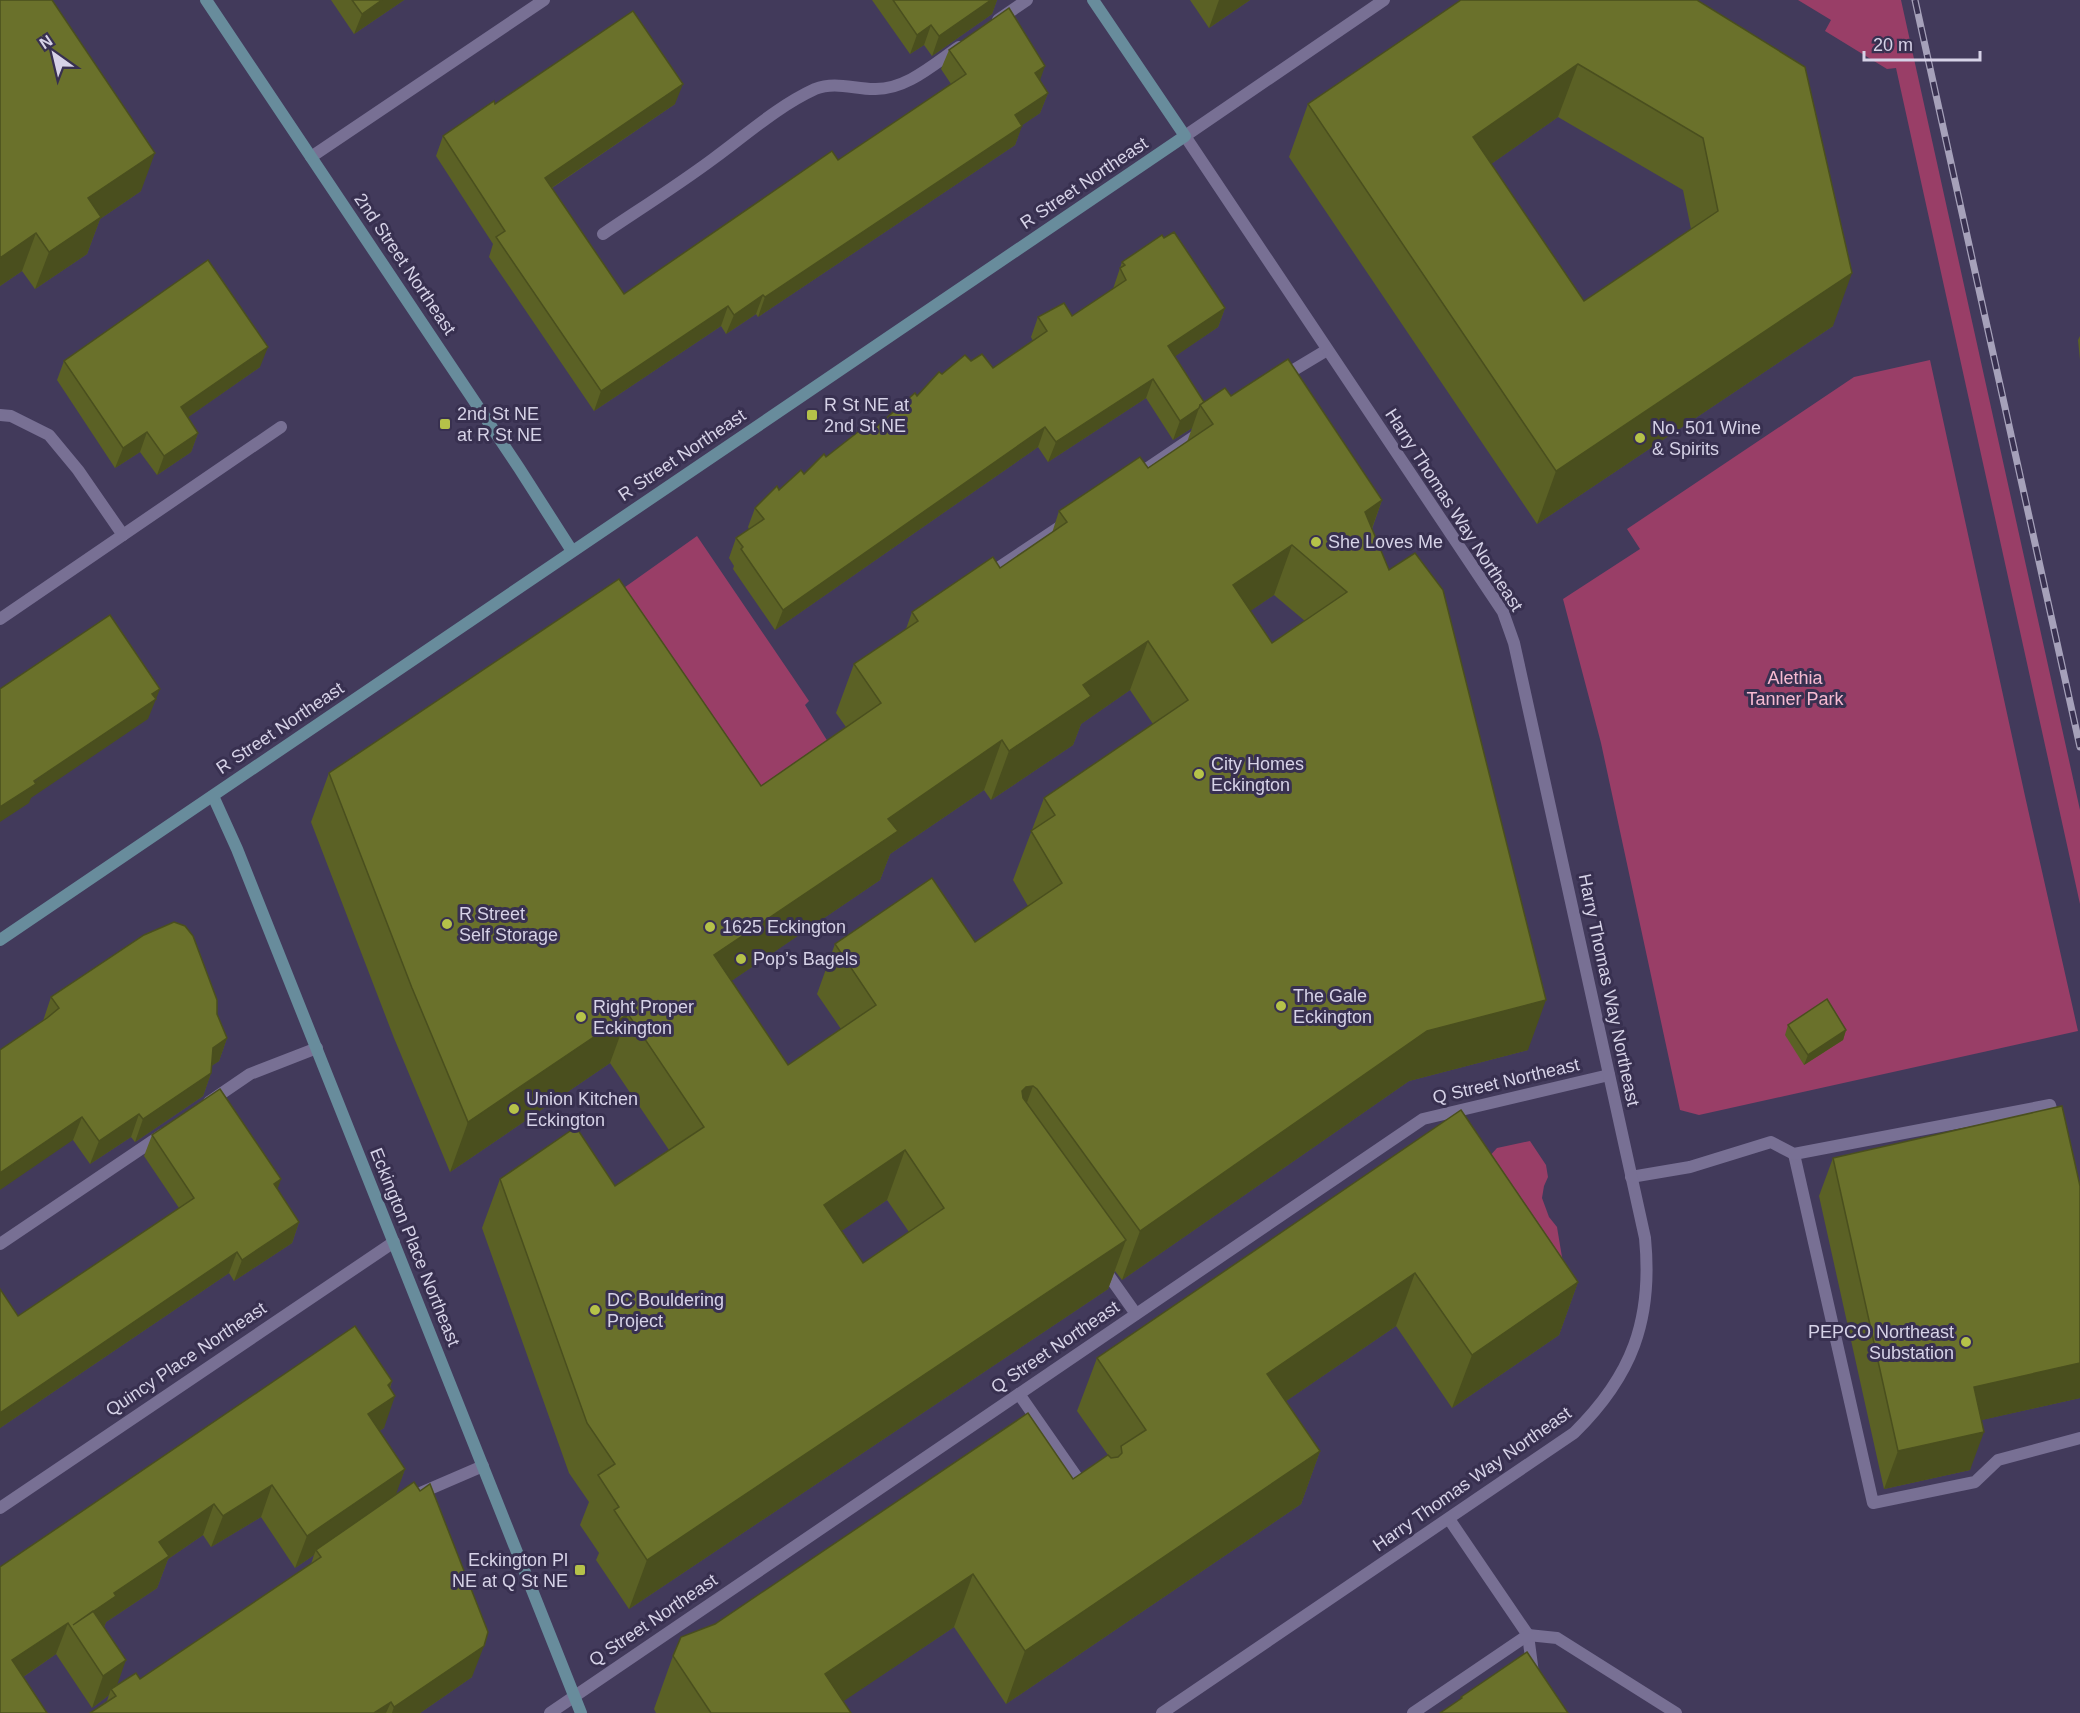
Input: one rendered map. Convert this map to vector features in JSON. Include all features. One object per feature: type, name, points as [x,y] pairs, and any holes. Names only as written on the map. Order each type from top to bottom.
[{"type":"street","name":"2nd Street Northeast","points":[[206,0],[572,550]]},
{"type":"street","points":[[312,157],[544,0]]},
{"type":"street","points":[[989,26],[1027,0]]},
{"type":"street","points":[[1093,0],[1185,136]]},
{"type":"street","name":"R Street Northeast","points":[[0,940],[572,550],[825,382],[1384,0]]},
{"type":"street","points":[[603,234],[708,163],[793,100],[818,88],[836,85],[876,89],[892,87],[923,72],[970,39]]},
{"type":"street","name":"Harry Thomas Way Northeast","points":[[1162,1713],[1574,1433],[1596,1411],[1615,1386],[1629,1359],[1640,1330],[1646,1300],[1648,1269],[1645,1238],[1514,642],[1503,612],[1185,136]]},
{"type":"street","points":[[1270,385],[1327,350]]},
{"type":"street","points":[[0,415],[11,416],[49,435],[78,470],[123,536]]},
{"type":"street","points":[[1122,485],[1211,425]]},
{"type":"street","points":[[0,619],[281,427]]},
{"type":"street","points":[[974,584],[1073,518]]},
{"type":"street","name":"Eckington Place Northeast","points":[[213,796],[237,849],[317,1048],[581,1713]]},
{"type":"street","points":[[202,1107],[250,1074],[317,1048]]},
{"type":"street","name":"Q Street Northeast","points":[[550,1713],[1423,1119],[1609,1075]]},
{"type":"street","points":[[1631,1177],[1690,1167],[1771,1142],[1794,1154],[2050,1105],[2058,1139]]},
{"type":"street","points":[[0,1245],[173,1126]]},
{"type":"street","points":[[1794,1154],[1873,1503],[1975,1482],[1998,1460],[2080,1438]]},
{"type":"street","name":"Quincy Place Northeast","points":[[0,1508],[394,1242]]},
{"type":"street","points":[[1094,1254],[1136,1314]]},
{"type":"street","points":[[1019,1394],[1095,1503]]},
{"type":"street","points":[[410,1499],[420,1492],[483,1466]]},
{"type":"street","points":[[1449,1519],[1528,1635],[1534,1680]]},
{"type":"street","points":[[1413,1713],[1528,1635],[1557,1638],[1676,1713]]},
{"type":"green space","points":[[1798,0],[1901,0],[2080,810],[2080,904],[1896,68],[1887,69],[1825,31],[1831,20]]},
{"type":"green space","name":"Alethia Tanner Park","points":[[1930,360],[2078,1031],[1699,1115],[1680,1110],[1601,743],[1563,599],[1640,549],[1627,529],[1854,377]]},
{"type":"green space","points":[[697,536],[809,701],[805,705],[833,750],[744,806],[604,602]]},
{"type":"green space","points":[[1530,1141],[1546,1165],[1548,1177],[1542,1198],[1549,1217],[1557,1227],[1565,1275],[1487,1159],[1497,1148]]},
{"type":"building","points":[[0,0],[52,0],[155,153],[88,198],[101,217],[49,252],[36,233],[0,258]]},
{"type":"building","points":[[352,0],[382,0],[362,14]]},
{"type":"building","points":[[893,0],[991,0],[939,36],[931,25],[917,35]]},
{"type":"building","points":[[1461,0],[1697,0],[1805,67],[1852,273],[1556,471],[1308,104]],"holes":[[[1578,64],[1703,138],[1718,211],[1584,301],[1473,137]]]},
{"type":"building","points":[[1009,8],[1045,66],[1035,73],[1048,93],[1015,115],[1022,126],[765,297],[763,295],[734,315],[728,306],[601,391],[496,237],[505,231],[443,136],[494,101],[495,104],[633,11],[683,84],[545,178],[624,294],[832,151],[838,160],[966,74],[949,50]]},
{"type":"building","points":[[1174,232],[1225,308],[1168,346],[1204,402],[1199,408],[1180,421],[1153,379],[1056,442],[1045,427],[783,610],[741,549],[743,547],[736,538],[764,519],[755,508],[777,486],[779,490],[801,470],[804,474],[824,454],[826,457],[872,421],[876,427],[915,393],[917,396],[939,372],[942,374],[965,355],[971,361],[982,354],[993,368],[1047,331],[1038,317],[1064,303],[1072,316],[1126,280],[1120,268],[1125,265],[1122,262],[1162,235],[1164,238]]},
{"type":"building","points":[[208,260],[268,347],[181,407],[198,433],[164,456],[147,432],[123,448],[64,361]]},
{"type":"building","points":[[1288,359],[1382,500],[1365,512],[1389,570],[1415,553],[1443,590],[1546,1000],[1427,1031],[1140,1231],[1037,1089],[1033,1086],[1026,1087],[1022,1091],[1023,1098],[1126,1240],[647,1560],[614,1510],[619,1507],[598,1475],[615,1464],[587,1423],[500,1179],[576,1127],[615,1186],[704,1127],[628,1014],[468,1122],[412,988],[329,773],[619,579],[761,786],[881,703],[854,664],[918,621],[912,612],[993,557],[1000,568],[1067,522],[1059,511],[1140,457],[1148,468],[1213,424],[1200,405],[1225,388],[1231,396]],"holes":[[[1292,545],[1347,592],[1272,643],[1233,585]],[[1148,641],[1188,700],[1044,798],[1055,815],[1031,831],[1062,883],[975,942],[932,878],[835,944],[876,1005],[788,1065],[714,955],[898,831],[888,819],[1002,740],[1009,751],[1091,696],[1083,685]],[[905,1150],[944,1208],[863,1263],[824,1205]]]},
{"type":"building","points":[[110,615],[160,689],[152,694],[156,699],[34,781],[36,784],[0,807],[0,689]]},
{"type":"building","points":[[174,922],[185,926],[193,936],[217,1000],[217,1014],[227,1038],[213,1048],[211,1073],[143,1119],[139,1114],[99,1141],[82,1117],[0,1173],[0,1050],[59,1008],[51,997],[144,935]]},
{"type":"building","points":[[1827,999],[1846,1030],[1808,1055],[1788,1025]]},
{"type":"building","points":[[220,1089],[281,1179],[274,1184],[299,1222],[242,1260],[237,1252],[0,1413],[0,1289],[18,1316],[194,1198],[152,1135]]},
{"type":"building","name":"PEPCO Northeast Substation","points":[[2062,1106],[2080,1186],[2080,1363],[1974,1387],[1984,1432],[1898,1451],[1833,1158]]},
{"type":"building","points":[[1461,1110],[1578,1282],[1472,1355],[1415,1273],[1267,1374],[1320,1451],[1025,1651],[973,1574],[825,1674],[851,1713],[711,1713],[673,1656],[681,1637],[715,1624],[1028,1413],[1073,1479],[1108,1455],[1111,1458],[1118,1457],[1122,1453],[1121,1446],[1146,1430],[1097,1358]]},
{"type":"building","points":[[355,1326],[392,1381],[388,1385],[395,1396],[368,1414],[405,1469],[307,1536],[272,1485],[223,1516],[214,1504],[159,1542],[169,1556],[114,1593],[116,1596],[93,1611],[126,1660],[103,1676],[68,1623],[12,1660],[47,1713],[0,1713],[0,1567]]},
{"type":"building","points":[[414,1482],[420,1491],[430,1484],[488,1632],[484,1646],[394,1707],[391,1702],[374,1713],[90,1713],[116,1696],[111,1689],[136,1673],[140,1679],[321,1557],[316,1550]]},
{"type":"building","points":[[1527,1652],[1568,1713],[1440,1713],[1461,1697]]},
{"type":"railway","points":[[1915,0],[2080,747]]},
{"type":"place","name":"R St NE at 2nd St NE","points":[[812,415]]},
{"type":"place","name":"2nd St NE at R St NE","points":[[445,424]]},
{"type":"place","name":"No. 501 Wine & Spirits","points":[[1640,438]]},
{"type":"place","name":"She Loves Me","points":[[1316,542]]},
{"type":"place","name":"City Homes Eckington","points":[[1199,774]]},
{"type":"place","name":"R Street Self Storage","points":[[447,924]]},
{"type":"place","name":"1625 Eckington","points":[[710,927]]},
{"type":"place","name":"Pop’s Bagels","points":[[741,959]]},
{"type":"place","name":"The Gale Eckington","points":[[1281,1006]]},
{"type":"place","name":"Right Proper Eckington","points":[[581,1017]]},
{"type":"place","name":"Union Kitchen Eckington","points":[[514,1109]]},
{"type":"place","name":"DC Bouldering Project","points":[[595,1310]]},
{"type":"place","name":"PEPCO Northeast Substation","points":[[1966,1342]]},
{"type":"place","name":"Eckington Pl NE at Q St NE","points":[[580,1570]]}]
